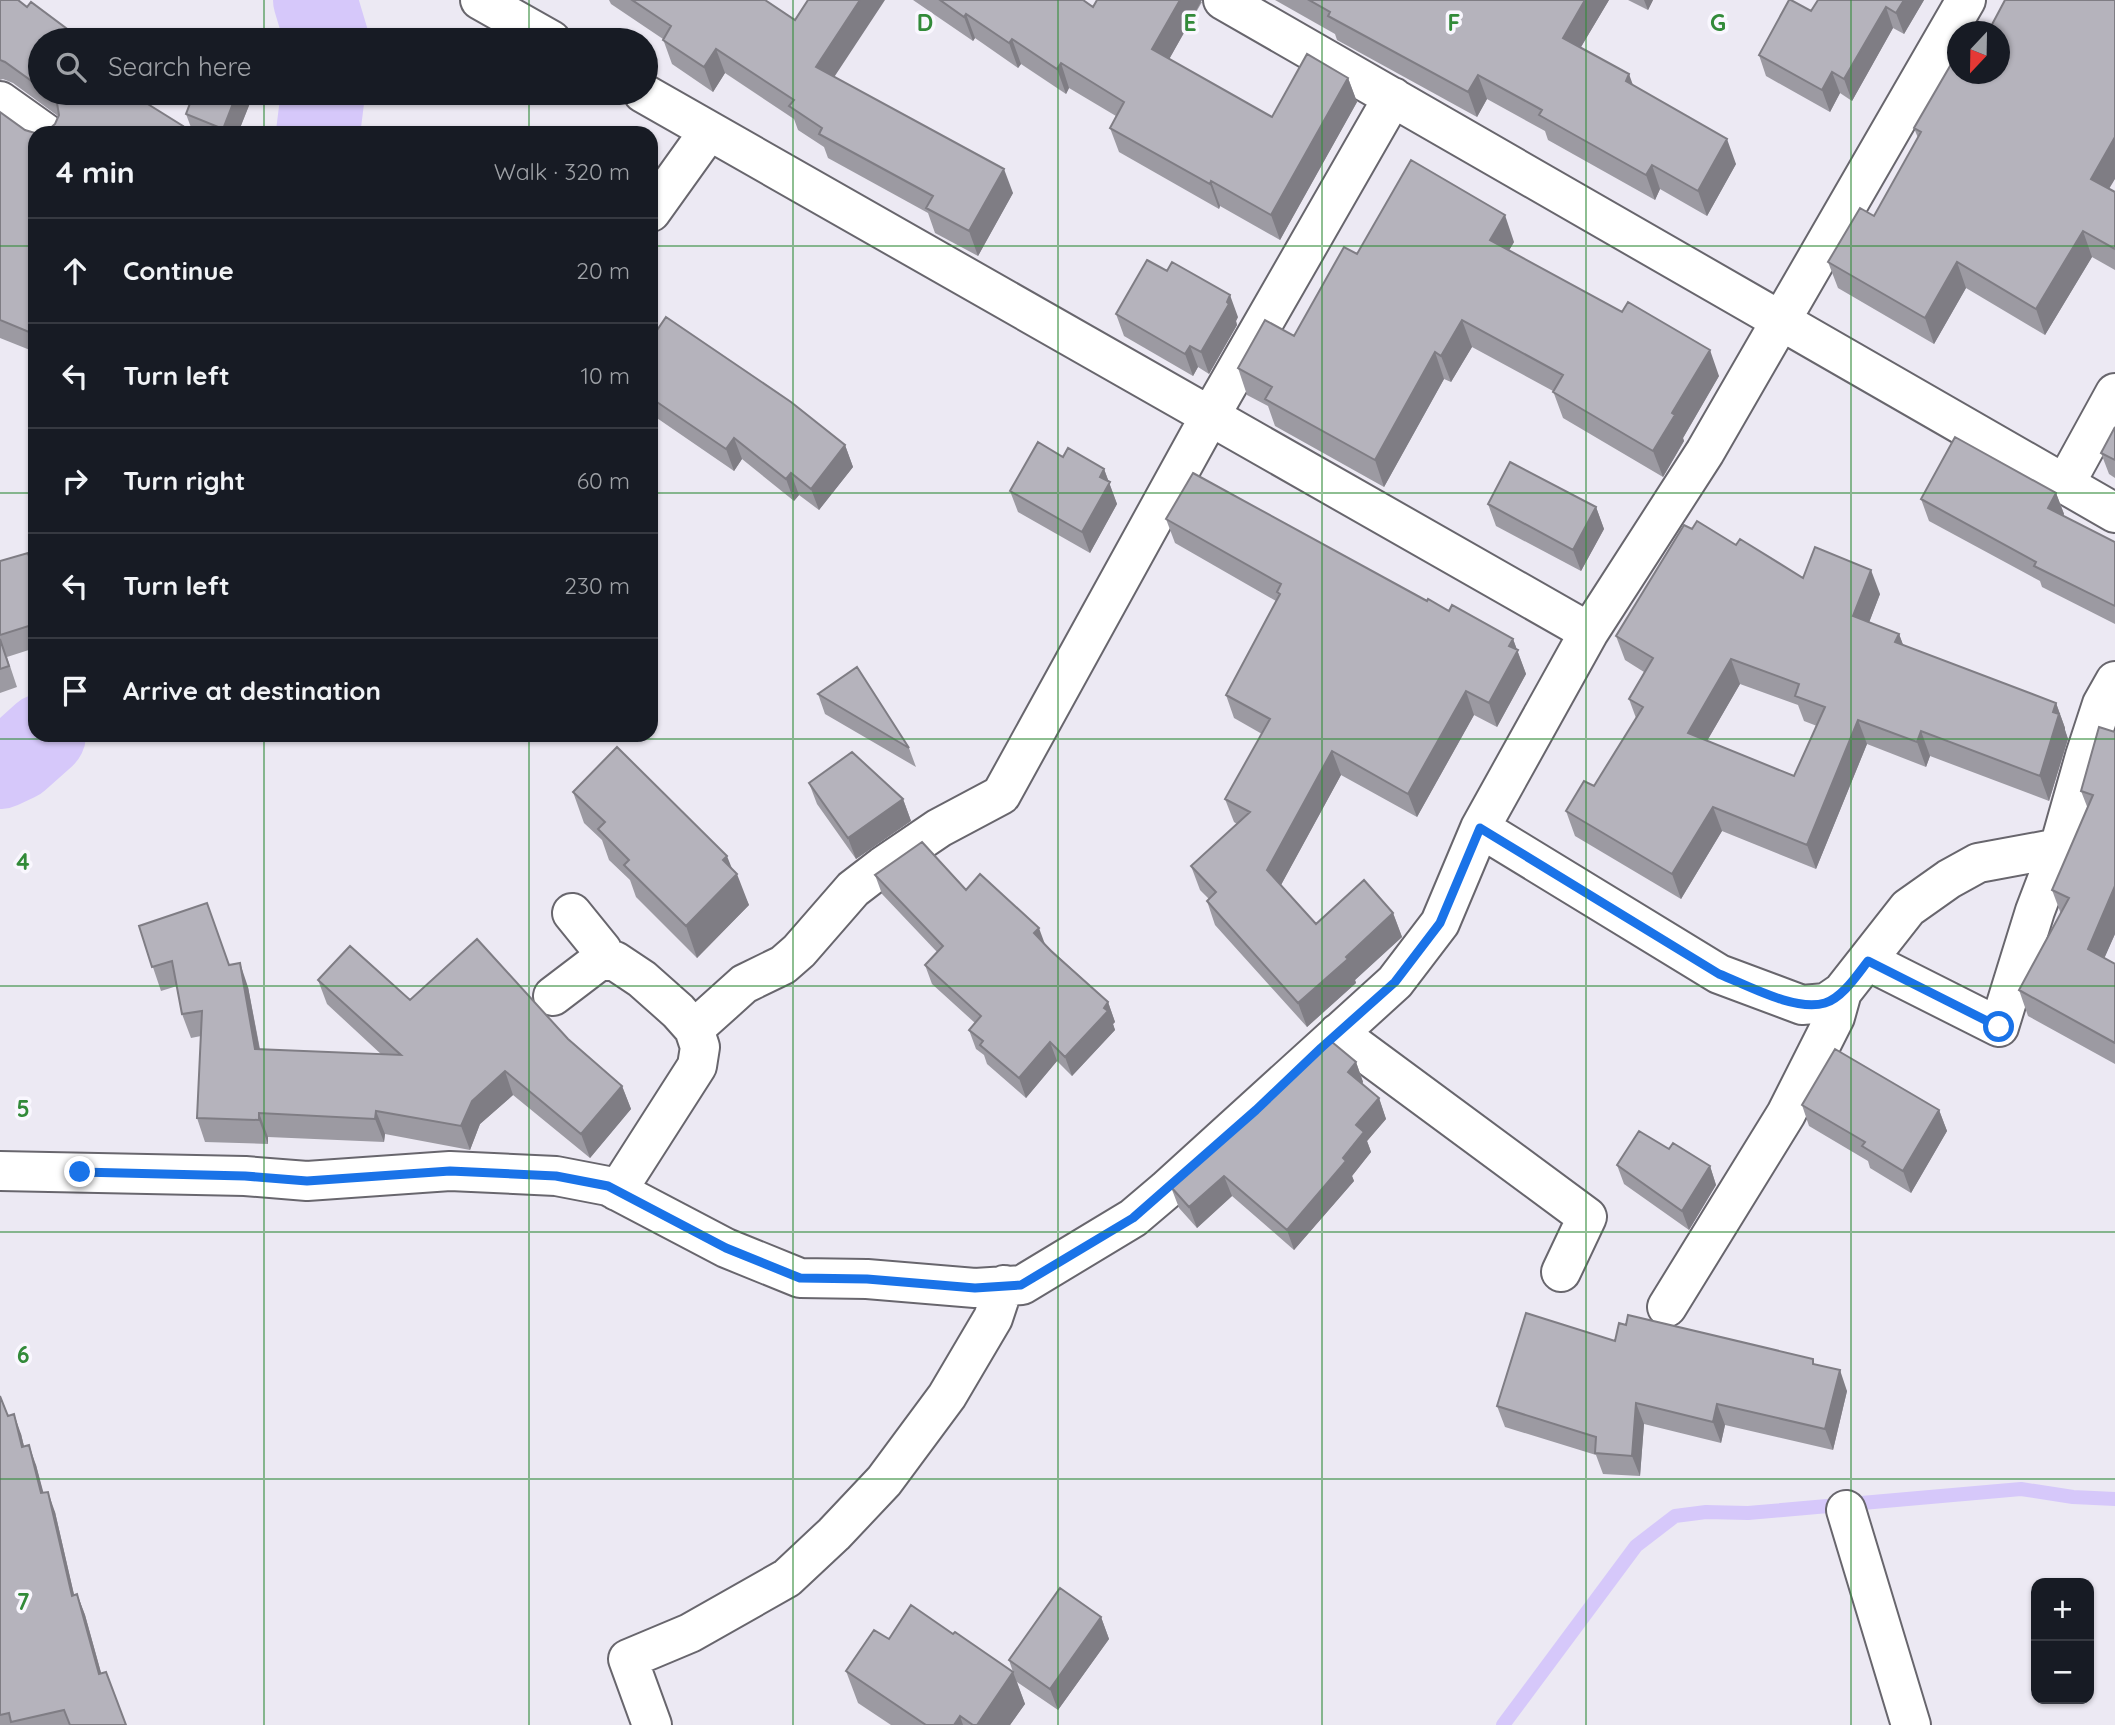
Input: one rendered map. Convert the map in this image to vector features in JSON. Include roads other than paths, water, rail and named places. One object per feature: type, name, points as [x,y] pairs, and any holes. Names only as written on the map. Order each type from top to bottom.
[{"type":"street","points":[[480,0],[530,28]]},
{"type":"street","points":[[1223,0],[2115,513]]},
{"type":"street","points":[[0,1171],[245,1176],[307,1181],[450,1171],[495,1171],[556,1176],[608,1186],[726,1248],[800,1278],[867,1279],[975,1288],[1021,1285],[1133,1218],[1395,982],[1440,923],[1480,828],[1590,632],[1705,452],[1966,0]]},
{"type":"street","points":[[694,1029],[744,984],[783,965],[799,951],[853,889],[883,866],[939,828],[1001,795],[1210,416],[1393,97]]},
{"type":"street","points":[[658,102],[1590,632]]},
{"type":"street","points":[[2,107],[33,126]]},
{"type":"street","points":[[658,202],[709,131]]},
{"type":"street","points":[[2066,484],[2115,393]]},
{"type":"street","points":[[1868,961],[1999,1027],[2035,911],[2059,848],[2102,704],[2115,681]]},
{"type":"street","points":[[1480,828],[1719,974],[1802,1005],[1826,1003],[1842,992],[1908,908],[1949,879],[1978,863],[2059,848]]},
{"type":"street","points":[[572,913],[602,950],[606,961]]},
{"type":"street","points":[[553,996],[599,961],[615,961],[642,979],[678,1010],[694,1029],[700,1047],[697,1066],[617,1191]]},
{"type":"street","points":[[1667,1307],[1786,1114],[1835,1017],[1842,992]]},
{"type":"street","points":[[1338,1033],[1587,1217],[1561,1272]]},
{"type":"street","points":[[652,1725],[628,1659],[690,1633],[737,1608],[786,1578],[834,1534],[884,1481],[947,1396],[993,1318],[1004,1285]]},
{"type":"street","points":[[1846,1510],[1911,1725]]},
{"type":"waterway","points":[[315,0],[323,28]]},
{"type":"waterway","points":[[319,126],[322,105]]},
{"type":"waterway","points":[[0,767],[17,759],[36,742]]},
{"type":"waterway","points":[[1503,1725],[1636,1546],[1675,1516],[1706,1512],[1748,1513],[2021,1489],[2073,1497],[2115,1499]]}]
